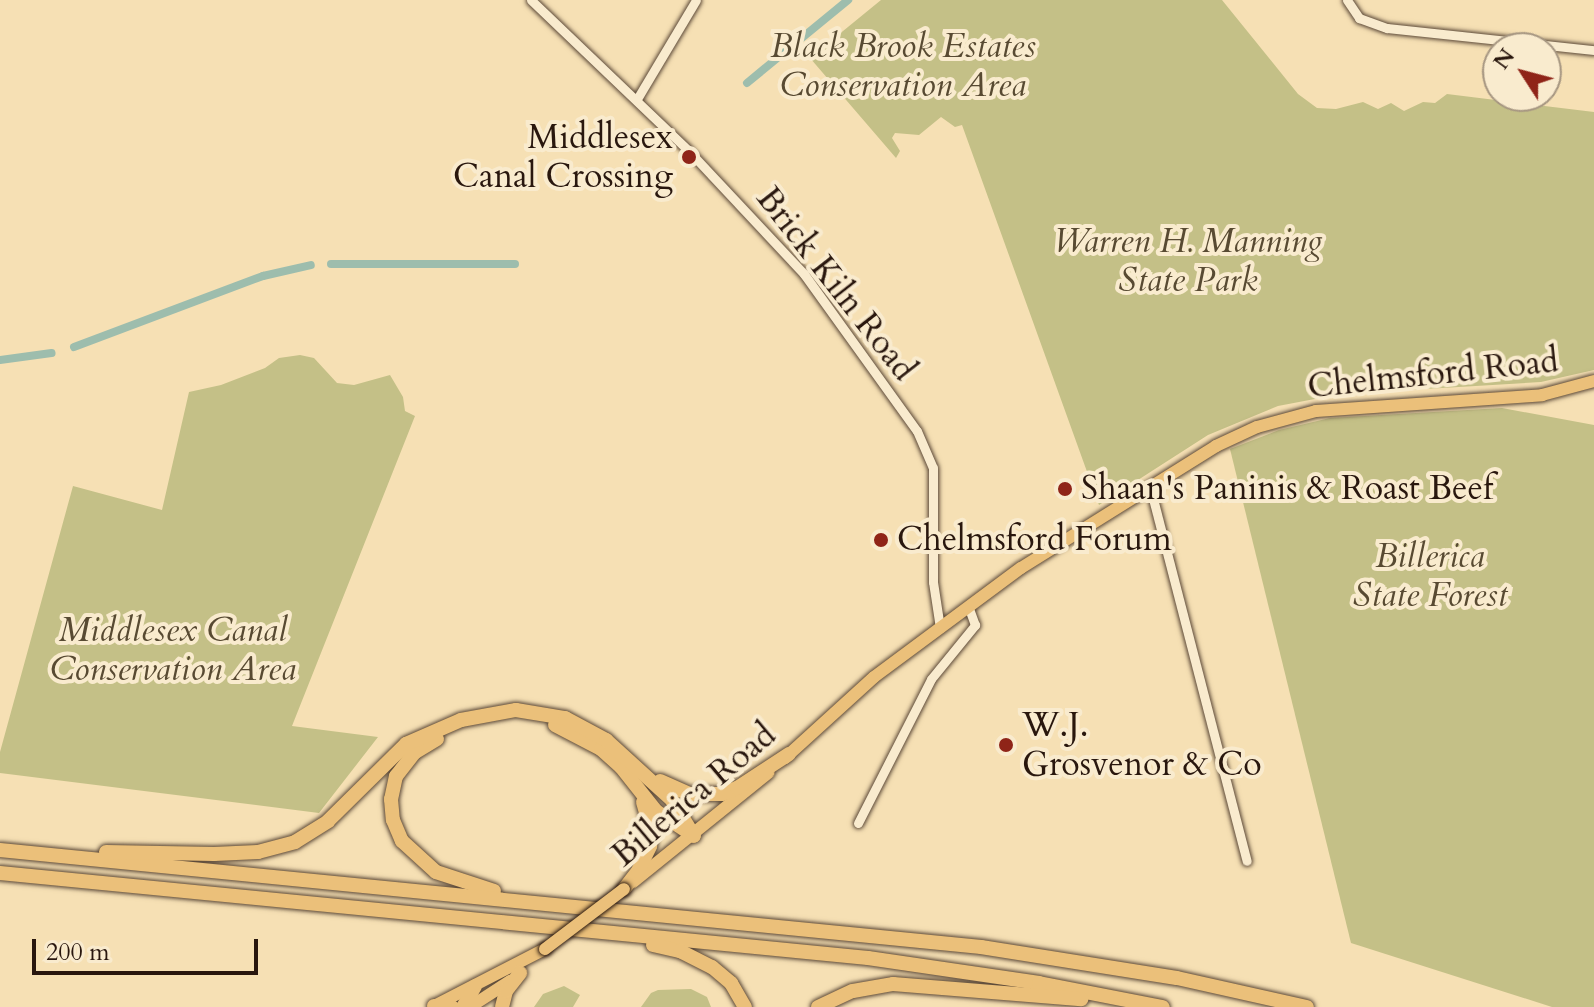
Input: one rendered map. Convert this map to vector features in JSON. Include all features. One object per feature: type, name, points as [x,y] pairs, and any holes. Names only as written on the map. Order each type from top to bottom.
[{"type":"highway","points":[[0,850],[214,854],[277,848],[295,842],[328,821],[406,744],[449,724],[493,712],[538,712],[578,723],[606,740],[672,800],[694,836]]},
{"type":"highway","points":[[544,903],[467,884],[436,872],[402,841],[393,820],[391,799],[396,776],[408,759],[423,746],[472,727],[511,720],[543,722],[595,744],[621,767],[661,816],[694,836]]},
{"type":"highway","points":[[642,771],[681,791],[710,796],[737,788],[789,754]]},
{"type":"highway","points":[[624,889],[642,864],[651,840],[650,822],[640,794]]},
{"type":"highway","points":[[0,850],[1037,955],[1190,980],[1307,1007]]},
{"type":"highway","points":[[0,873],[928,966],[1156,1006]]},
{"type":"highway","points":[[594,932],[696,957],[731,983],[745,1007]]},
{"type":"highway","points":[[502,1007],[506,991],[520,973]]},
{"type":"highway","points":[[818,1007],[853,991],[893,984],[1156,1006]]},
{"type":"highway","points":[[463,1007],[475,986]]},
{"type":"highway","points":[[432,1006],[452,1007]]},
{"type":"main road","name":"Chelmsford Road","points":[[874,677],[1021,568],[1216,446],[1289,417],[1345,407],[1542,395],[1594,381]]},
{"type":"main road","name":"Billerica Road","points":[[470,1007],[520,973],[545,949],[694,836],[874,677]]},
{"type":"main road","name":"Billerica Road","points":[[432,1006],[545,949]]},
{"type":"street","name":"Brick Kiln Road","points":[[531,0],[723,185],[804,274],[917,431],[933,468],[933,582],[940,628]]},
{"type":"street","points":[[637,99],[696,0]]},
{"type":"street","points":[[1347,0],[1359,18],[1387,28],[1594,50]]},
{"type":"street","points":[[1150,487],[1247,861]]},
{"type":"street","points":[[858,823],[931,679],[975,625],[968,606]]},
{"type":"green space","name":"Warren H. Manning State Park","points":[[881,0],[1222,0],[1298,94],[1317,108],[1336,109],[1363,102],[1378,109],[1391,103],[1404,111],[1423,102],[1435,103],[1447,94],[1482,98],[1482,112],[1562,112],[1562,108],[1594,112],[1594,370],[1541,382],[1341,394],[1278,406],[1208,435],[1099,505],[962,125],[955,127],[941,117],[919,135],[895,133],[892,138],[900,151],[896,158],[810,58]]},
{"type":"green space","name":"Middlesex Canal Conservation Area","points":[[300,355],[314,358],[337,383],[354,385],[390,375],[403,397],[405,411],[415,416],[292,726],[378,737],[319,813],[0,773],[0,752],[73,486],[162,510],[189,392],[221,385],[265,368],[279,358]]},
{"type":"green space","name":"Billerica State Forest","points":[[1502,408],[1594,425],[1594,1007],[1552,1007],[1351,943],[1230,449],[1279,430],[1330,418]]},
{"type":"green space","points":[[564,986],[580,995],[573,1007],[534,1007],[543,994]]},
{"type":"green space","points":[[691,989],[707,997],[711,1007],[641,1007],[651,993],[658,990]]},
{"type":"waterway","points":[[747,83],[848,0]]},
{"type":"waterway","points":[[331,264],[515,264]]},
{"type":"waterway","points":[[74,347],[263,276],[311,265]]},
{"type":"waterway","points":[[0,360],[52,353]]},
{"type":"place","name":"Middlesex Canal Crossing","points":[[689,157]]},
{"type":"place","name":"Shaan's Paninis & Roast Beef","points":[[1065,489]]},
{"type":"place","name":"Chelmsford Forum","points":[[881,540]]},
{"type":"place","name":"W.J. Grosvenor & Co","points":[[1006,745]]},
{"type":"park label","name":"Black Brook Estates Conservation Area","points":[[903,66]]}]
